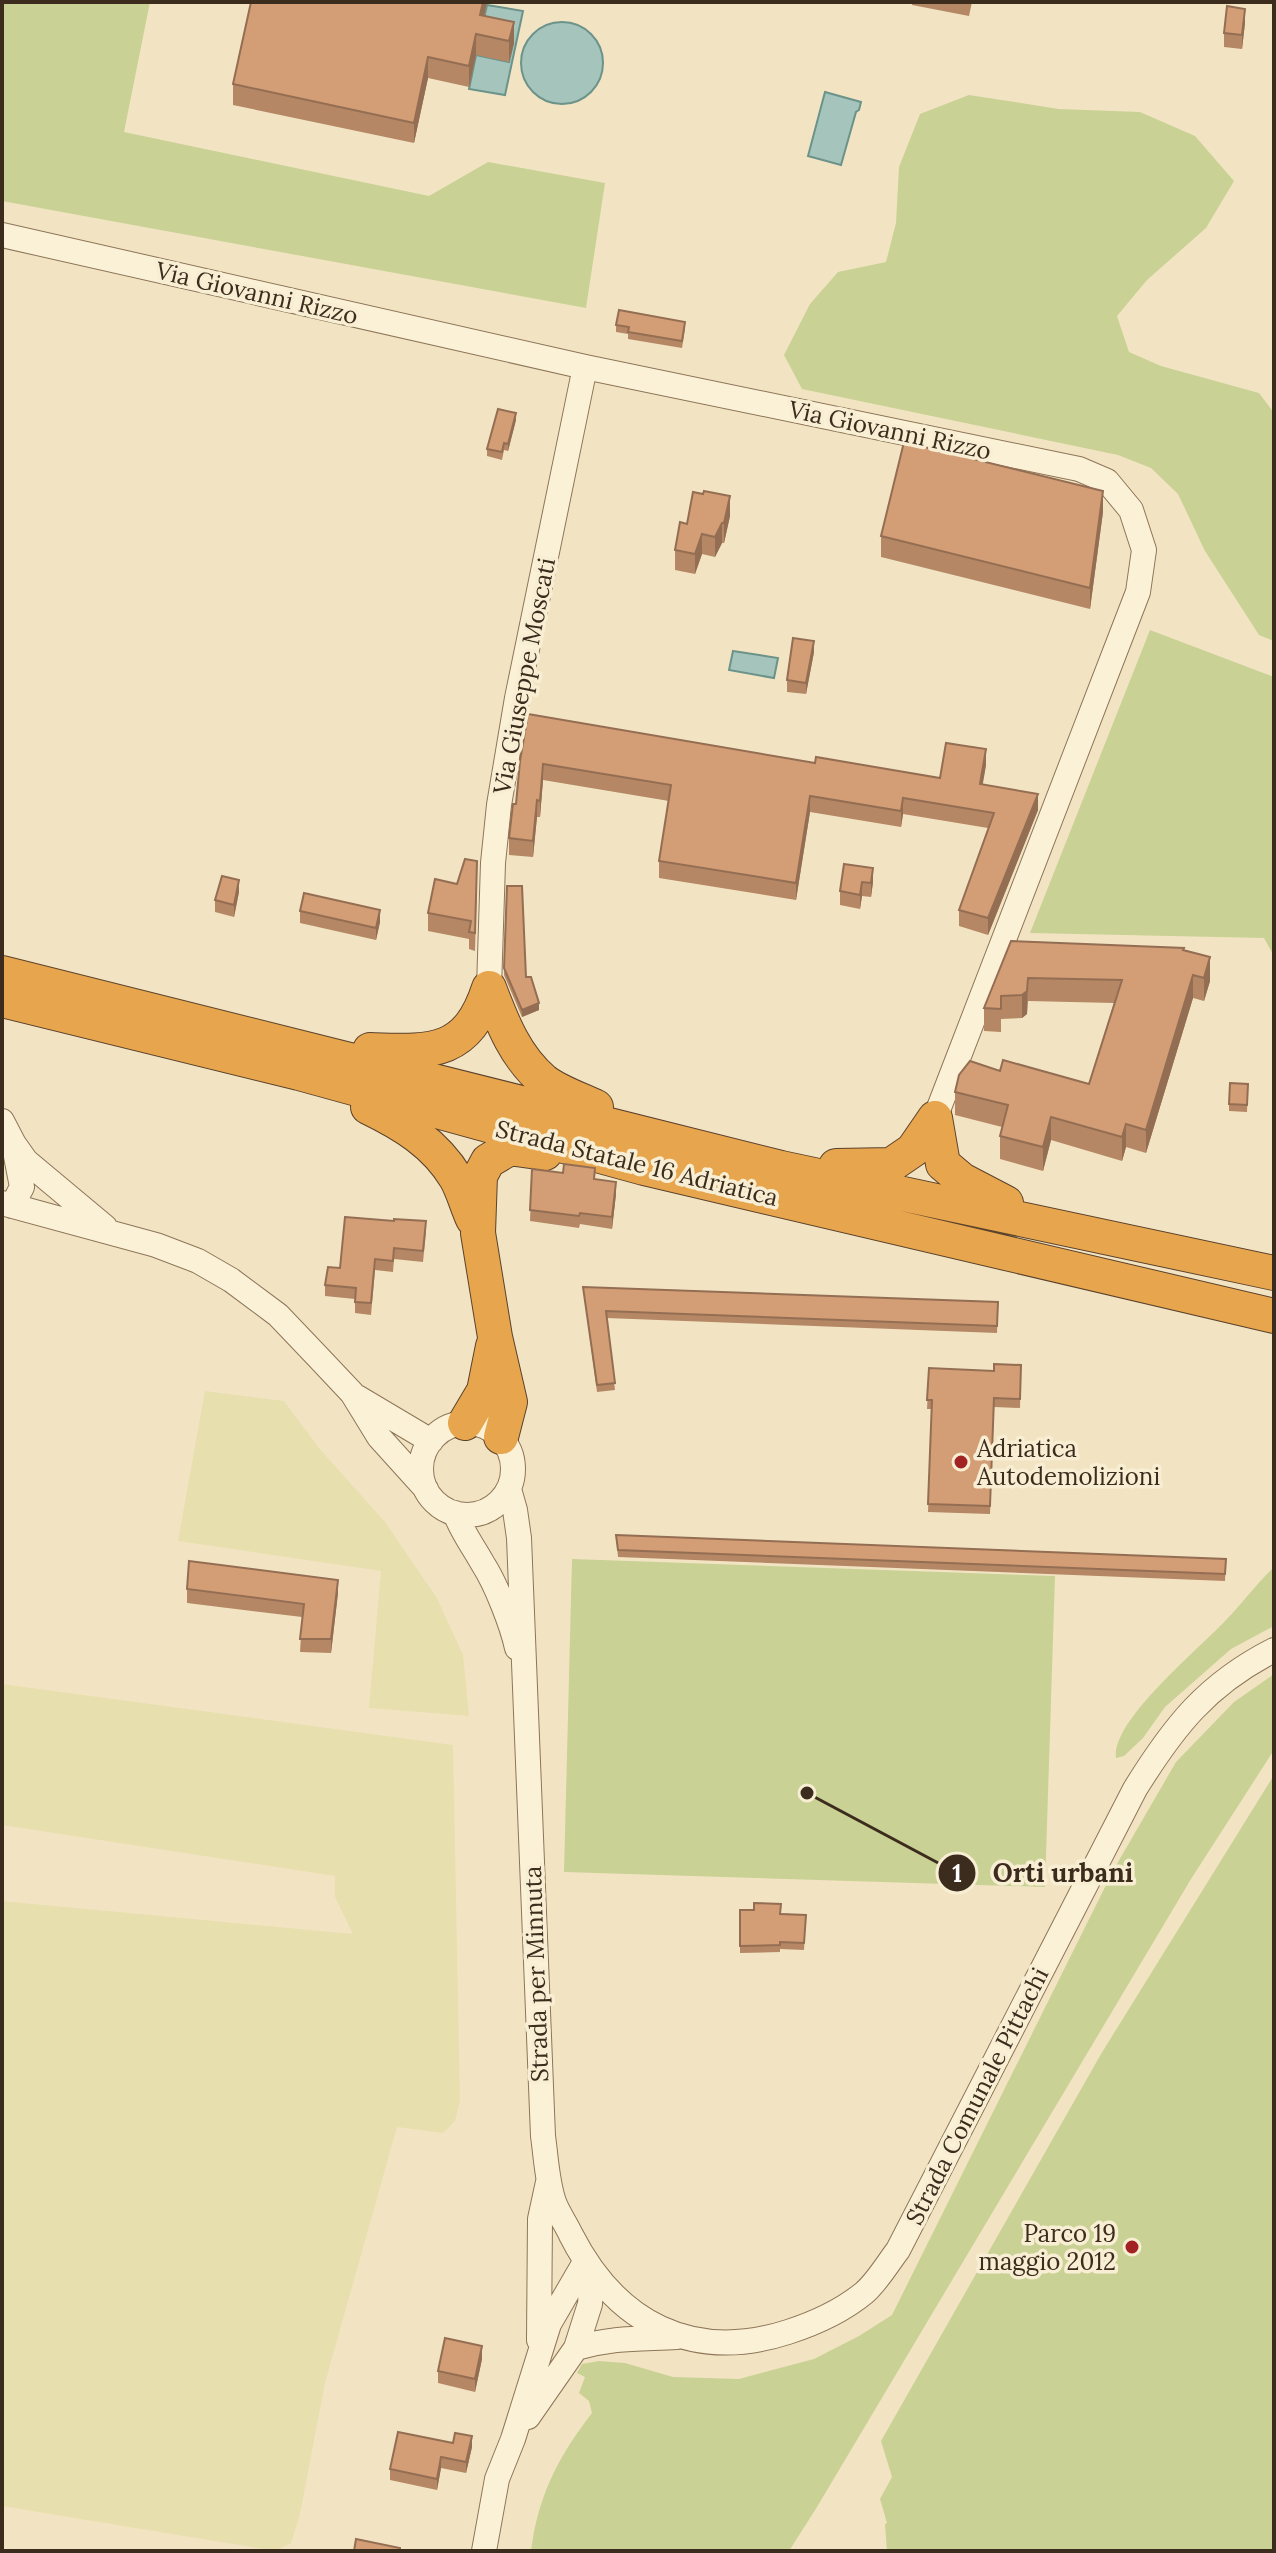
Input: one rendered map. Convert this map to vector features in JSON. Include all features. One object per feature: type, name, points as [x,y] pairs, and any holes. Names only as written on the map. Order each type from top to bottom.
[{"type":"highway","name":"Strada Statale 16 Adriatica","points":[[2,973],[302,1060],[1274,1316]]},
{"type":"highway","points":[[302,1060],[417,1052],[442,1046],[468,1032],[481,1012],[489,988]]},
{"type":"highway","points":[[489,988],[501,1021],[521,1057],[546,1082],[650,1152]]},
{"type":"highway","name":"Strada Statale 16 Adriatica","points":[[2,1000],[302,1060]]},
{"type":"highway","points":[[302,1060],[429,1144],[457,1178],[478,1233]]},
{"type":"highway","points":[[781,1168],[891,1165],[913,1150],[935,1118]]},
{"type":"highway","points":[[935,1118],[943,1164],[962,1180],[998,1200],[1081,1232]]},
{"type":"highway","points":[[501,1437],[510,1402],[495,1337],[478,1233],[480,1176],[488,1161],[510,1148],[650,1152]]},
{"type":"highway","name":"Strada Statale 16 Adriatica","points":[[650,1152],[781,1168],[1274,1273]]},
{"type":"highway","points":[[465,1423],[484,1391],[495,1337]]},
{"type":"street","name":"Via Giovanni Rizzo","points":[[2,235],[585,367],[1079,469],[1107,481],[1131,510],[1144,550],[1138,592],[935,1118]]},
{"type":"street","name":"Via Giuseppe Moscati","points":[[489,988],[493,863],[499,805],[517,698],[585,367]]},
{"type":"street","points":[[2,1121],[26,1161],[113,1234]]},
{"type":"street","points":[[5,1202],[22,1187],[14,1144]]},
{"type":"street","points":[[5,1202],[156,1245],[198,1261],[231,1280],[278,1315],[352,1393],[379,1437],[443,1508],[471,1515],[486,1511],[499,1502],[509,1489],[512,1456],[501,1437],[491,1429],[478,1424],[452,1425],[431,1441],[422,1465],[426,1489]]},
{"type":"street","points":[[352,1393],[431,1441]]},
{"type":"street","name":"Strada per Minnuta","points":[[509,1489],[519,1538],[523,1611],[523,1678],[543,2136],[554,2201],[589,2268]]},
{"type":"street","name":"Strada per Minnuta","points":[[455,1513],[462,1532],[485,1567],[514,1635],[523,1678]]},
{"type":"street","name":"Strada Comunale Pittachi","points":[[589,2268],[631,2310],[678,2336],[706,2342],[771,2337],[809,2325],[843,2309],[867,2290],[898,2250],[1154,1758],[1177,1726],[1211,1690],[1250,1662],[1274,1650]]},
{"type":"street","points":[[538,2360],[540,2219],[549,2175]]},
{"type":"street","points":[[513,2439],[576,2348],[590,2304],[589,2268]]},
{"type":"street","points":[[484,2551],[497,2479],[513,2439],[549,2324],[589,2268]]},
{"type":"street","points":[[576,2348],[625,2337],[678,2336]]},
{"type":"shaded area","points":[[205,1391],[284,1401],[319,1448],[385,1522],[437,1598],[463,1655],[469,1716],[369,1708],[381,1571],[178,1541]]},
{"type":"shaded area","points":[[2,1684],[453,1745],[460,2101],[455,2121],[443,2133],[397,2127],[325,2383],[300,2514],[291,2543],[275,2551],[2,2506],[2,1901],[353,1934],[335,1897],[335,1876],[2,1825]]},
{"type":"green space","points":[[2,2],[150,2],[124,132],[429,196],[488,162],[605,183],[586,308],[2,201]]},
{"type":"green space","points":[[969,95],[1059,109],[1140,112],[1195,136],[1234,181],[1206,228],[1147,280],[1117,316],[1129,352],[1161,366],[1259,393],[1274,413],[1274,641],[1259,635],[1205,551],[1178,494],[1151,468],[1118,455],[802,389],[784,355],[810,304],[838,272],[886,262],[896,223],[899,167],[920,114]]},
{"type":"green space","points":[[1150,630],[1274,677],[1274,956],[1264,938],[1030,933]]},
{"type":"green space","points":[[572,1559],[1055,1576],[1045,1887],[564,1872]]},
{"type":"green space","points":[[1274,1567],[1274,1626],[1231,1649],[1165,1707],[1143,1738],[1124,1756],[1116,1758],[1118,1743],[1141,1706]]},
{"type":"green space","points":[[1274,1674],[1274,1750],[1191,1879],[789,2551],[531,2551],[539,2512],[551,2478],[592,2413],[589,2401],[579,2393],[585,2377],[577,2373],[582,2364],[599,2361],[625,2363],[673,2377],[739,2379],[814,2359],[892,2315],[1114,1869],[1176,1762],[1234,1702]]},
{"type":"green space","name":"Parco 19 maggio 2012","points":[[1274,1775],[1274,2551],[887,2551],[887,2523],[880,2499],[892,2477],[881,2441],[1101,2054]]},
{"type":"water","points":[[487,5],[523,11],[505,95],[469,89],[476,55],[509,62],[513,43],[480,36]]},
{"type":"water","points":[[562,22],[578,25],[591,34],[600,47],[603,63],[600,79],[591,92],[578,101],[562,104],[546,101],[533,92],[524,79],[521,63],[524,47],[533,34],[546,25]]},
{"type":"water","points":[[825,92],[861,102],[841,165],[808,156]]},
{"type":"water","points":[[733,651],[778,658],[774,678],[729,670]]},
{"type":"building","points":[[251,2],[483,2],[480,15],[514,22],[509,41],[476,34],[469,66],[428,57],[414,123],[233,84]]},
{"type":"building","points":[[1227,6],[1245,9],[1242,35],[1224,33]]},
{"type":"building","points":[[619,310],[685,322],[682,341],[628,332],[629,327],[616,325]]},
{"type":"building","points":[[498,409],[516,413],[508,444],[504,443],[502,452],[487,449]]},
{"type":"building","points":[[904,442],[1103,491],[1090,588],[881,536]]},
{"type":"building","points":[[704,491],[730,496],[724,523],[715,537],[702,534],[695,554],[675,550],[680,522],[687,524],[693,492],[703,494]]},
{"type":"building","points":[[793,638],[814,641],[806,683],[787,680]]},
{"type":"building","points":[[528,714],[815,763],[816,757],[940,778],[946,743],[986,749],[980,784],[1038,794],[988,918],[959,910],[994,813],[903,798],[901,811],[810,796],[796,883],[659,861],[671,785],[543,764],[533,841],[509,838]]},
{"type":"building","points":[[465,859],[477,861],[475,933],[469,932],[471,921],[428,913],[435,879],[457,884]]},
{"type":"building","points":[[844,864],[873,868],[871,883],[862,882],[860,895],[840,891]]},
{"type":"building","points":[[222,876],[239,880],[234,905],[215,900]]},
{"type":"building","points":[[507,886],[522,886],[526,977],[531,977],[539,1003],[522,1010],[504,968]]},
{"type":"building","points":[[304,893],[380,910],[376,928],[300,911]]},
{"type":"building","points":[[1011,941],[1184,948],[1210,957],[1204,978],[1193,975],[1146,1130],[1126,1124],[1122,1137],[1051,1117],[1043,1147],[1000,1136],[1008,1105],[955,1092],[959,1075],[970,1061],[1000,1071],[1003,1060],[1089,1084],[1122,980],[1028,978],[1027,991],[1022,995],[1001,996],[1001,1009],[984,1008]]},
{"type":"building","points":[[1230,1083],[1248,1084],[1247,1105],[1229,1104]]},
{"type":"building","points":[[564,1164],[595,1168],[594,1179],[616,1182],[612,1217],[530,1210],[532,1169],[563,1173]]},
{"type":"building","points":[[345,1217],[426,1221],[423,1251],[394,1248],[393,1261],[375,1259],[371,1303],[355,1302],[356,1288],[325,1285],[328,1267],[340,1268]]},
{"type":"building","points":[[583,1287],[998,1302],[997,1326],[606,1311],[615,1383],[597,1385]]},
{"type":"building","name":"Adriatica Autodemolizioni","points":[[994,1364],[1021,1365],[1020,1399],[994,1398],[990,1506],[928,1504],[932,1400],[927,1400],[929,1368],[994,1371]]},
{"type":"building","points":[[616,1535],[1226,1559],[1225,1574],[618,1550]]},
{"type":"building","points":[[189,1561],[338,1580],[331,1639],[300,1639],[304,1604],[187,1589]]},
{"type":"building","points":[[754,1903],[781,1904],[780,1914],[806,1915],[804,1943],[740,1946],[740,1910],[754,1910]]},
{"type":"building","points":[[445,2338],[482,2346],[475,2379],[438,2371]]},
{"type":"building","points":[[398,2432],[453,2443],[455,2433],[472,2436],[466,2462],[441,2457],[437,2479],[390,2469]]},
{"type":"building","points":[[356,2539],[400,2548],[400,2551],[354,2551]]},
{"type":"place","name":"Adriatica Autodemolizioni","points":[[961,1462]]},
{"type":"place","name":"Orti urbani","points":[[807,1793]]},
{"type":"place","name":"Parco 19 maggio 2012","points":[[1132,2247]]}]
